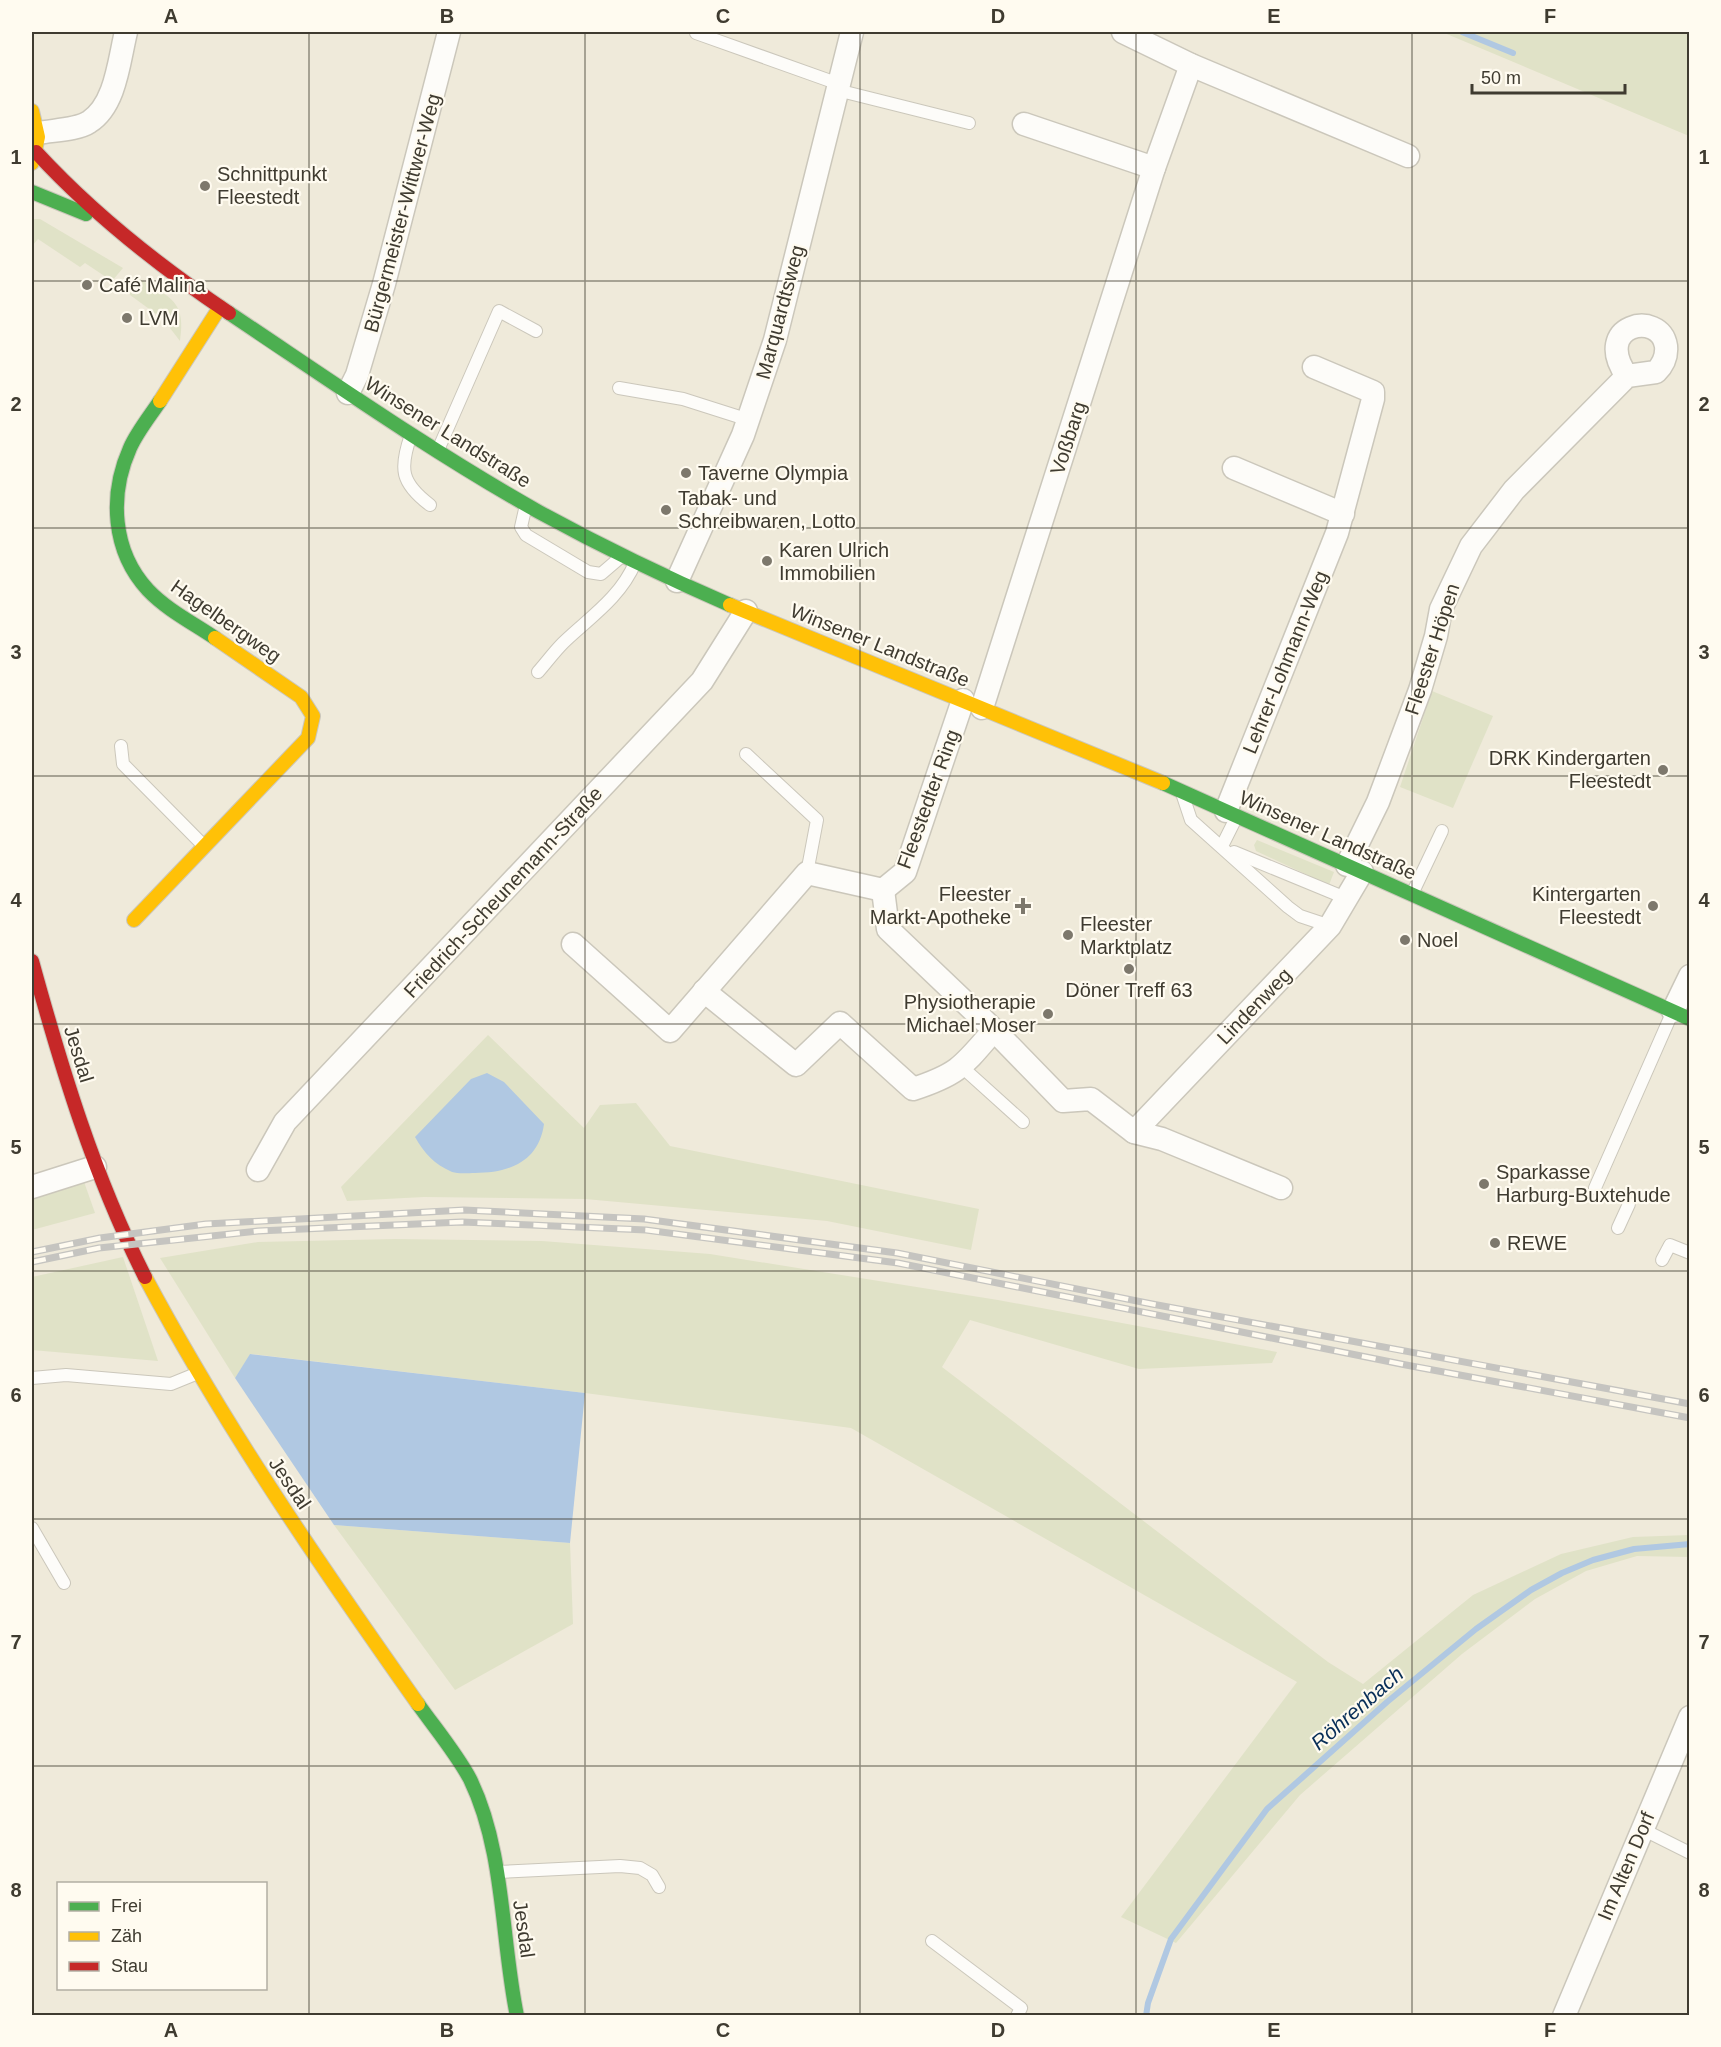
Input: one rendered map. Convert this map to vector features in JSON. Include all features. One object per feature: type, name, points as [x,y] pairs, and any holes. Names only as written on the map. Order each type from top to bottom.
[{"type":"street","points":[[35,149],[88,123],[103,111],[111,90],[126,32]]},
{"type":"street","name":"Bürgermeister-Wittwer-Weg","points":[[348,393],[357,375],[384,284],[449,32]]},
{"type":"street","name":"Marquardtsweg","points":[[677,581],[749,420],[776,340],[852,32]]},
{"type":"street","points":[[1123,32],[1191,65],[1408,156]]},
{"type":"street","name":"Voßbarg","points":[[972,704],[1191,65]]},
{"type":"street","name":"Winsener Landstraße","points":[[32,111],[35,149],[59,179],[103,222],[220,307],[348,393],[526,504],[629,559],[677,581],[1182,791],[1681,1015]]},
{"type":"street","points":[[1024,124],[1154,168]]},
{"type":"street","name":"Winsener Landstraße","points":[[32,192],[103,222]]},
{"type":"street","name":"Hagelbergweg","points":[[134,920],[203,845],[308,738],[314,716],[301,697],[147,590],[131,567],[120,535],[116,505],[117,484],[131,446],[220,307]]},
{"type":"street","name":"Lehrer-Lohmann-Weg","points":[[1231,813],[1343,514],[1373,399],[1373,392],[1314,367]]},
{"type":"street","name":"Fleester Höpen","points":[[1354,868],[1420,690],[1436,636],[1441,609],[1463,561],[1479,533],[1514,490],[1627,376]]},
{"type":"street","points":[[1234,468],[1343,514]]},
{"type":"street","name":"Friedrich-Scheunemann-Straße","points":[[258,1170],[285,1122],[702,681],[746,611]]},
{"type":"street","name":"Fleestedter Ring","points":[[883,890],[905,872],[972,704]]},
{"type":"street","name":"Lindenweg","points":[[1134,1132],[1330,926],[1348,899],[1354,868]]},
{"type":"street","points":[[573,944],[670,1031],[807,873]]},
{"type":"street","name":"Fleestedter Ring","points":[[807,873],[883,890]]},
{"type":"street","name":"Fleestedter Ring","points":[[883,890],[888,929],[994,1030],[1063,1101],[1091,1099],[1134,1132]]},
{"type":"street","name":"Jesdal","points":[[32,961],[61,1064],[95,1167],[137,1260],[239,1443],[470,1778],[484,1813],[496,1872],[517,2016]]},
{"type":"street","points":[[1681,1015],[1689,976]]},
{"type":"street","points":[[704,991],[796,1065],[840,1023],[913,1089],[945,1078],[962,1067],[994,1030]]},
{"type":"street","points":[[1134,1132],[1162,1138],[1281,1188]]},
{"type":"street","points":[[32,1187],[95,1167]]},
{"type":"street","name":"Im Alten Dorf","points":[[1564,2016],[1689,1717]]},
{"type":"lane","points":[[696,33],[838,87],[969,123]]},
{"type":"lane","points":[[438,451],[499,311],[536,331]]},
{"type":"lane","points":[[619,388],[684,399],[749,420]]},
{"type":"lane","points":[[412,434],[405,451],[405,480],[413,492],[430,505]]},
{"type":"lane","points":[[526,504],[521,527],[526,535],[588,572],[601,574],[629,559],[630,572],[601,612],[563,643],[538,672]]},
{"type":"lane","points":[[121,746],[123,764],[203,845]]},
{"type":"lane","points":[[746,754],[817,820],[807,873]]},
{"type":"lane","points":[[1182,791],[1183,803],[1191,820],[1288,907],[1300,915],[1330,926]]},
{"type":"lane","points":[[1222,846],[1231,813]]},
{"type":"lane","points":[[1412,894],[1442,831]]},
{"type":"lane","points":[[1222,846],[1348,899]]},
{"type":"lane","points":[[1595,1188],[1681,1015]]},
{"type":"lane","points":[[962,1067],[1023,1122]]},
{"type":"lane","points":[[1618,1228],[1629,1204]]},
{"type":"lane","points":[[1662,1260],[1670,1245],[1689,1253]]},
{"type":"lane","points":[[32,1378],[66,1375],[171,1384],[198,1373]]},
{"type":"lane","points":[[32,1528],[64,1583]]},
{"type":"lane","points":[[1642,1829],[1689,1853]]},
{"type":"lane","points":[[496,1872],[620,1866],[640,1868],[652,1875],[659,1887]]},
{"type":"lane","points":[[932,1941],[1021,2007],[1017,2016]]},
{"type":"green space","points":[[1442,32],[1689,32],[1689,136]]},
{"type":"green space","points":[[32,219],[40,219],[123,268],[112,281],[85,263],[80,267],[38,239],[32,246]]},
{"type":"green space","points":[[135,276],[165,294],[177,307],[181,327],[180,341],[163,319],[130,295],[128,286]]},
{"type":"green space","points":[[1432,691],[1493,716],[1453,808],[1400,787]]},
{"type":"green space","points":[[1257,840],[1334,872],[1329,885],[1256,851],[1254,845]]},
{"type":"green space","points":[[488,1035],[584,1128],[600,1105],[636,1103],[670,1146],[979,1209],[971,1250],[827,1221],[585,1199],[424,1197],[347,1201],[341,1187]]},
{"type":"green space","points":[[83,1179],[95,1213],[32,1230],[32,1195]]},
{"type":"green space","points":[[395,1239],[542,1241],[710,1254],[998,1300],[1277,1352],[1272,1363],[1139,1369],[970,1320],[942,1367],[1328,1662],[1363,1684],[1473,1595],[1561,1554],[1633,1537],[1689,1535],[1689,1557],[1637,1556],[1586,1571],[1535,1599],[1462,1654],[1300,1795],[1176,1943],[1121,1917],[1297,1682],[851,1428],[585,1393],[251,1354],[235,1378],[160,1258],[258,1242]]},
{"type":"green space","points":[[123,1257],[158,1361],[32,1350],[32,1277]]},
{"type":"green space","points":[[334,1525],[570,1543],[573,1624],[455,1690]]},
{"type":"water","points":[[487,1073],[504,1082],[544,1124],[541,1137],[529,1156],[511,1167],[500,1171],[452,1172],[430,1158],[415,1137],[471,1079]]},
{"type":"water","points":[[250,1354],[585,1393],[570,1543],[334,1525],[235,1378]]},
{"type":"waterway","points":[[1462,32],[1513,53]]},
{"type":"waterway","name":"Röhrenbach","points":[[1146,2016],[1148,2003],[1171,1939],[1267,1809],[1387,1702],[1476,1629],[1531,1590],[1562,1573],[1593,1560],[1634,1549],[1690,1544]]},
{"type":"railway","points":[[32,1252],[100,1238],[206,1224],[464,1210],[644,1219],[897,1253],[1152,1304],[1690,1404]]},
{"type":"railway","points":[[32,1262],[99,1248],[258,1231],[462,1222],[646,1230],[898,1263],[1406,1365],[1690,1418]]},
{"type":"traffic: fast","points":[[32,192],[86,214]]},
{"type":"traffic: fast","points":[[229,313],[382,416],[499,489],[610,549],[730,605]]},
{"type":"traffic: fast","points":[[160,401],[136,436],[123,466],[117,503],[121,540],[136,575],[148,590],[172,610],[215,638]]},
{"type":"traffic: fast","points":[[1163,783],[1690,1019]]},
{"type":"traffic: fast","points":[[418,1704],[464,1769],[481,1807],[496,1865],[517,2016]]},
{"type":"traffic: slow","points":[[32,111],[38,137],[32,163]]},
{"type":"traffic: slow","points":[[160,401],[220,307]]},
{"type":"traffic: slow","points":[[730,605],[1163,783]]},
{"type":"traffic: slow","points":[[134,920],[308,738],[313,716],[301,697],[215,638]]},
{"type":"traffic: slow","points":[[145,1277],[208,1387],[275,1495],[418,1704]]},
{"type":"traffic: jam","points":[[36,152],[128,239],[229,313]]},
{"type":"traffic: jam","points":[[32,961],[81,1122],[110,1200],[145,1277]]},
{"type":"place","name":"Schnittpunkt Fleestedt","points":[[205,186]]},
{"type":"place","name":"Café Malina","points":[[87,285]]},
{"type":"place","name":"LVM","points":[[127,318]]},
{"type":"place","name":"Taverne Olympia","points":[[686,473]]},
{"type":"place","name":"Tabak- und Schreibwaren, Lotto","points":[[666,510]]},
{"type":"place","name":"Karen Ulrich Immobilien","points":[[767,561]]},
{"type":"place","name":"DRK Kindergarten Fleestedt","points":[[1663,770]]},
{"type":"place","name":"Fleester Markt-Apotheke","points":[[1023,906]]},
{"type":"place","name":"Kintergarten Fleestedt","points":[[1653,906]]},
{"type":"place","name":"Fleester Marktplatz","points":[[1068,935]]},
{"type":"place","name":"Noel","points":[[1405,940]]},
{"type":"place","name":"Döner Treff 63","points":[[1129,969]]},
{"type":"place","name":"Physiotherapie Michael Moser","points":[[1048,1014]]},
{"type":"place","name":"Sparkasse Harburg-Buxtehude","points":[[1484,1184]]},
{"type":"place","name":"REWE","points":[[1495,1243]]}]
